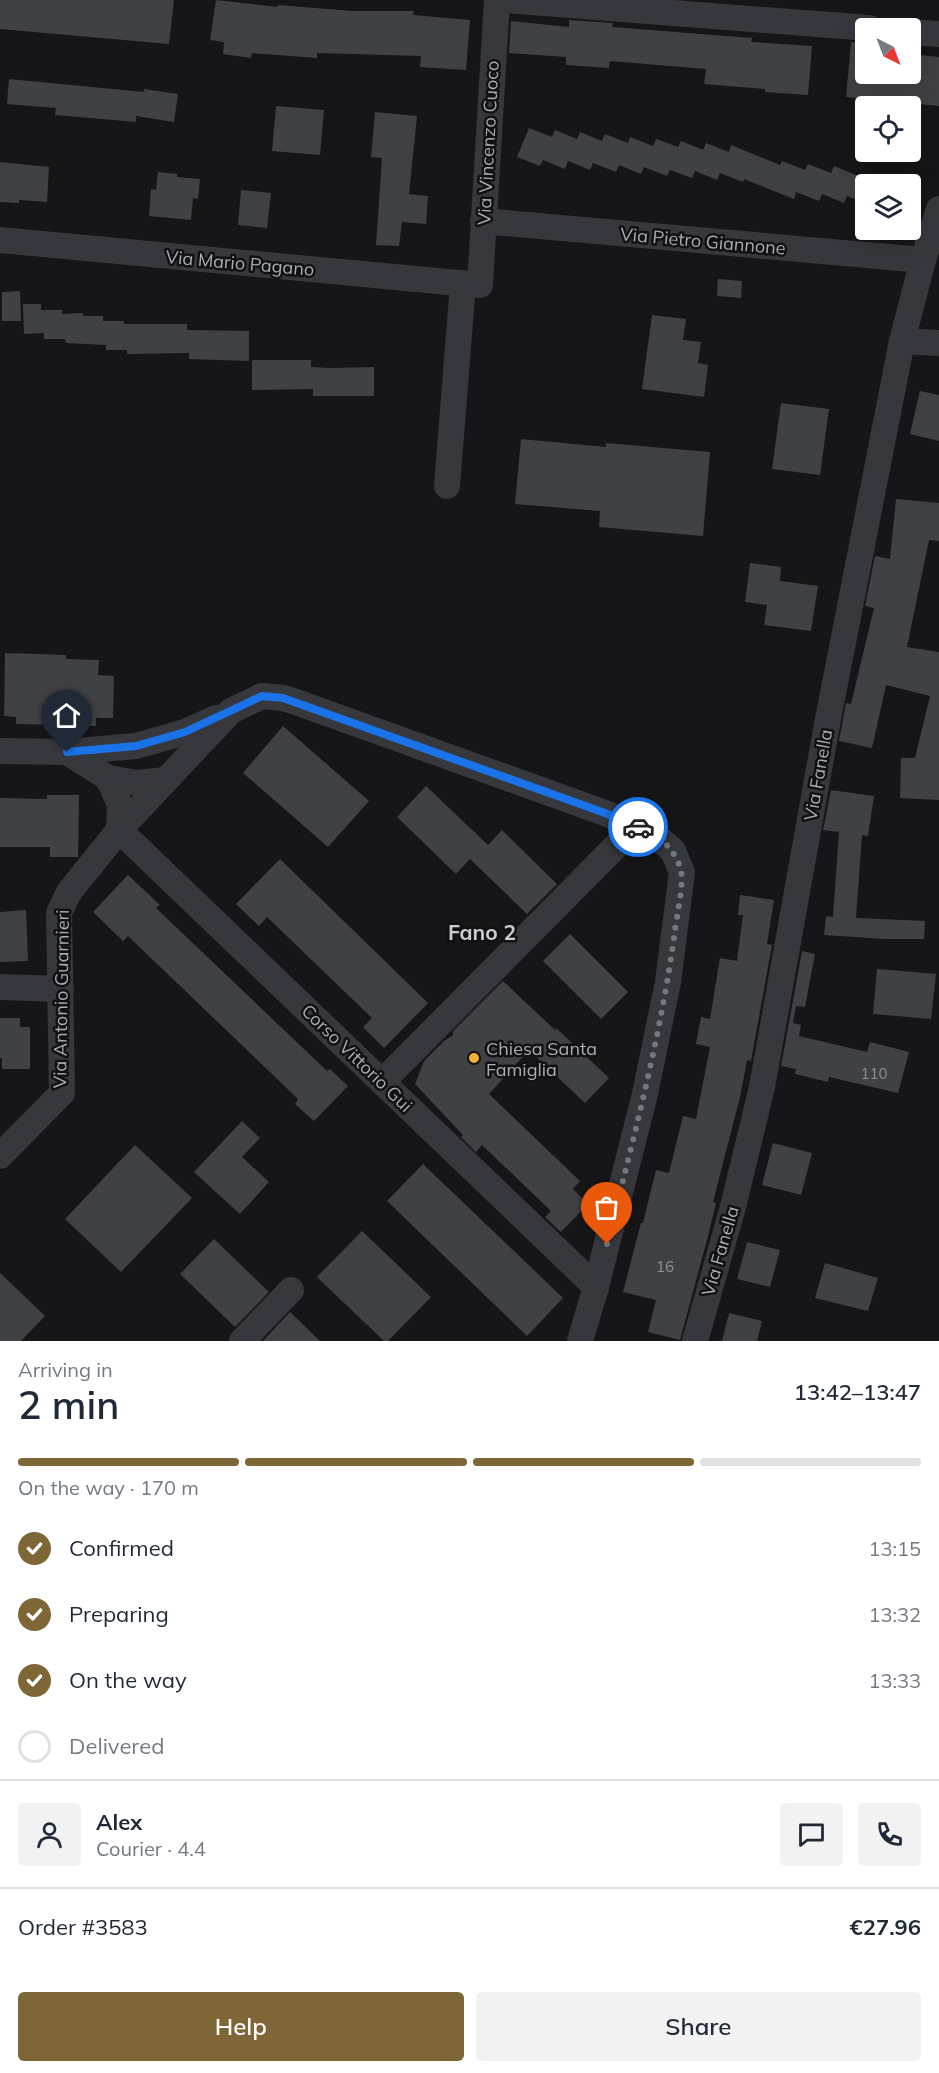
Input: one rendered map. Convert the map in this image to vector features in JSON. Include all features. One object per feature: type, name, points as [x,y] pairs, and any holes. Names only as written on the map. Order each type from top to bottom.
[{"type":"street","name":"Via Vincenzo Cuoco","points":[[447,486],[472,284],[483,221],[497,0]]},
{"type":"street","points":[[504,0],[855,27]]},
{"type":"street","points":[[921,33],[939,34]]},
{"type":"street","name":"Via Fanella","points":[[695,1341],[733,1207],[762,1087],[828,719],[902,341],[939,209]]},
{"type":"street","name":"Via Pietro Giannone","points":[[483,221],[923,260]]},
{"type":"street","name":"Via Mario Pagano","points":[[0,240],[472,284]]},
{"type":"street","points":[[902,341],[939,343]]},
{"type":"street","name":"Via Antonio Guarnieri","points":[[0,1155],[62,1093],[59,913],[64,899],[119,830],[231,711],[262,696],[283,698],[605,813],[653,833],[673,851],[682,872],[668,982],[652,1060],[596,1287],[580,1341]]},
{"type":"street","points":[[0,751],[67,752],[136,746],[185,732],[231,711]]},
{"type":"street","points":[[67,752],[108,778],[137,783],[165,780],[156,761],[136,746]]},
{"type":"street","points":[[108,778],[120,805],[119,830]]},
{"type":"street","points":[[382,1082],[636,826]]},
{"type":"street","name":"Corso Vittorio Gui","points":[[119,830],[596,1287]]},
{"type":"street","points":[[0,987],[61,989]]},
{"type":"street","points":[[242,1341],[291,1290]]},
{"type":"building","points":[[0,0],[174,0],[169,44],[0,29]]},
{"type":"building","points":[[216,0],[277,7],[278,5],[353,11],[414,11],[413,15],[470,20],[466,70],[420,67],[421,56],[317,53],[317,58],[252,53],[251,58],[223,54],[224,42],[210,40]]},
{"type":"building","points":[[569,20],[613,23],[612,27],[752,38],[751,42],[812,46],[808,95],[704,84],[706,69],[610,61],[609,68],[566,65],[566,57],[509,53],[511,21],[569,27]]},
{"type":"building","points":[[851,42],[855,42],[855,84],[921,84],[921,55],[939,57],[939,106],[921,104],[921,96],[846,97]]},
{"type":"building","points":[[9,79],[144,92],[144,89],[178,94],[174,122],[136,116],[136,122],[55,115],[56,108],[7,104]]},
{"type":"building","points":[[276,106],[324,110],[320,155],[272,151]]},
{"type":"building","points":[[375,112],[417,116],[409,194],[428,196],[426,224],[402,222],[399,246],[376,245],[382,158],[371,157]]},
{"type":"building","points":[[529,128],[552,137],[555,130],[577,139],[580,132],[602,141],[605,134],[628,143],[630,137],[653,146],[656,139],[678,147],[681,141],[703,150],[706,143],[729,152],[731,145],[780,165],[782,161],[805,170],[808,164],[831,173],[834,166],[855,175],[855,199],[847,196],[844,203],[822,194],[819,201],[796,192],[794,199],[744,179],[743,182],[720,173],[717,180],[695,171],[692,178],[670,170],[667,176],[644,167],[641,174],[619,165],[616,172],[593,163],[590,170],[568,161],[565,169],[543,160],[540,166],[517,157]]},
{"type":"building","points":[[0,162],[49,167],[47,202],[19,200],[19,203],[0,202]]},
{"type":"building","points":[[158,172],[177,174],[177,177],[200,179],[198,199],[193,198],[191,220],[149,216],[151,189],[156,190]]},
{"type":"building","points":[[241,190],[271,193],[267,228],[238,225]]},
{"type":"building","points":[[718,279],[742,281],[741,298],[717,296]]},
{"type":"building","points":[[20,291],[21,321],[2,321],[2,292]]},
{"type":"building","points":[[23,304],[41,304],[41,310],[62,310],[62,314],[83,313],[83,316],[103,316],[103,321],[124,321],[124,324],[187,324],[187,330],[249,331],[249,361],[189,359],[189,353],[127,354],[127,350],[106,350],[106,345],[66,343],[65,339],[44,339],[44,333],[24,334]]},
{"type":"building","points":[[652,315],[686,319],[683,340],[701,342],[698,363],[708,365],[704,397],[642,389]]},
{"type":"building","points":[[252,360],[311,360],[311,367],[374,367],[374,396],[313,396],[313,389],[252,390]]},
{"type":"building","points":[[920,391],[939,395],[939,441],[910,434]]},
{"type":"building","points":[[781,403],[829,409],[820,475],[772,469]]},
{"type":"building","points":[[521,439],[606,447],[606,443],[710,452],[703,536],[599,527],[600,511],[515,504]]},
{"type":"building","points":[[896,499],[939,503],[939,541],[929,540],[907,647],[939,652],[939,800],[900,798],[901,758],[915,758],[930,696],[886,685],[872,748],[839,741],[846,703],[851,704],[874,608],[865,606],[875,556],[890,559]]},
{"type":"building","points":[[750,563],[781,567],[780,581],[818,586],[811,631],[764,625],[767,605],[745,602]]},
{"type":"building","points":[[5,653],[66,655],[66,659],[99,660],[98,675],[114,676],[113,718],[96,718],[96,726],[16,724],[16,717],[4,716]]},
{"type":"building","points":[[283,726],[369,801],[328,847],[243,773]]},
{"type":"building","points":[[426,786],[488,845],[502,830],[557,884],[527,914],[470,859],[456,874],[397,817]]},
{"type":"building","points":[[831,790],[874,796],[868,836],[862,835],[856,918],[925,921],[924,939],[824,935],[826,916],[833,917],[839,832],[823,830]]},
{"type":"building","points":[[47,795],[79,795],[78,857],[50,857],[50,847],[0,847],[0,798],[47,799]]},
{"type":"building","points":[[280,859],[428,1003],[384,1048],[363,1027],[372,1018],[267,917],[259,926],[236,904]]},
{"type":"building","points":[[128,875],[160,905],[156,908],[327,1071],[330,1069],[348,1086],[314,1121],[295,1104],[298,1099],[128,936],[123,941],[93,912]]},
{"type":"building","points":[[740,895],[774,900],[767,944],[772,945],[751,1061],[747,1060],[740,1097],[713,1202],[716,1203],[680,1340],[648,1332],[656,1300],[623,1292],[656,1170],[669,1173],[683,1116],[696,1119],[710,1047],[696,1044],[701,1017],[710,1019],[720,958],[737,961],[743,915],[738,915]]},
{"type":"building","points":[[26,910],[28,961],[0,962],[0,912]]},
{"type":"building","points":[[570,934],[628,992],[601,1019],[543,961]]},
{"type":"building","points":[[802,951],[815,954],[805,1007],[796,1006],[793,1023],[801,1025],[799,1036],[867,1052],[870,1042],[909,1052],[898,1093],[829,1077],[828,1082],[795,1074],[796,1069],[781,1066]]},
{"type":"building","points":[[877,969],[936,974],[931,1019],[873,1014]]},
{"type":"building","points":[[503,981],[609,1078],[585,1103],[529,1050],[489,1094],[580,1181],[573,1189],[588,1204],[561,1232],[545,1217],[551,1211],[482,1145],[476,1152],[415,1084],[424,1061],[453,1035],[453,1031]]},
{"type":"building","points":[[0,1018],[20,1018],[20,1027],[30,1027],[30,1069],[2,1069]]},
{"type":"building","points":[[242,1121],[260,1138],[242,1157],[269,1182],[240,1214],[194,1172]]},
{"type":"building","points":[[773,1143],[812,1153],[801,1195],[762,1185]]},
{"type":"building","points":[[135,1145],[192,1198],[121,1272],[65,1219]]},
{"type":"building","points":[[423,1164],[563,1298],[527,1336],[387,1201]]},
{"type":"building","points":[[362,1231],[431,1297],[388,1341],[384,1341],[317,1277]]},
{"type":"building","points":[[214,1239],[269,1292],[235,1327],[180,1274]]},
{"type":"building","points":[[747,1242],[780,1250],[770,1287],[737,1279]]},
{"type":"building","points":[[825,1263],[878,1278],[868,1311],[815,1298]]},
{"type":"building","points":[[0,1273],[45,1316],[21,1341],[0,1341]]},
{"type":"building","points":[[290,1312],[320,1341],[263,1341]]},
{"type":"building","points":[[729,1313],[762,1321],[757,1341],[722,1341]]},
{"type":"way so far","points":[[607,1244],[645,1094],[668,982],[682,872],[673,851],[653,833],[638,827]]},
{"type":"place","name":"Chiesa Santa Famiglia","points":[[474,1058]]},
{"type":"district","name":"Fano 2","points":[[482,932]]},
{"type":"route","points":[[67,752],[136,746],[185,732],[262,696],[283,698],[605,813],[638,827]]}]
